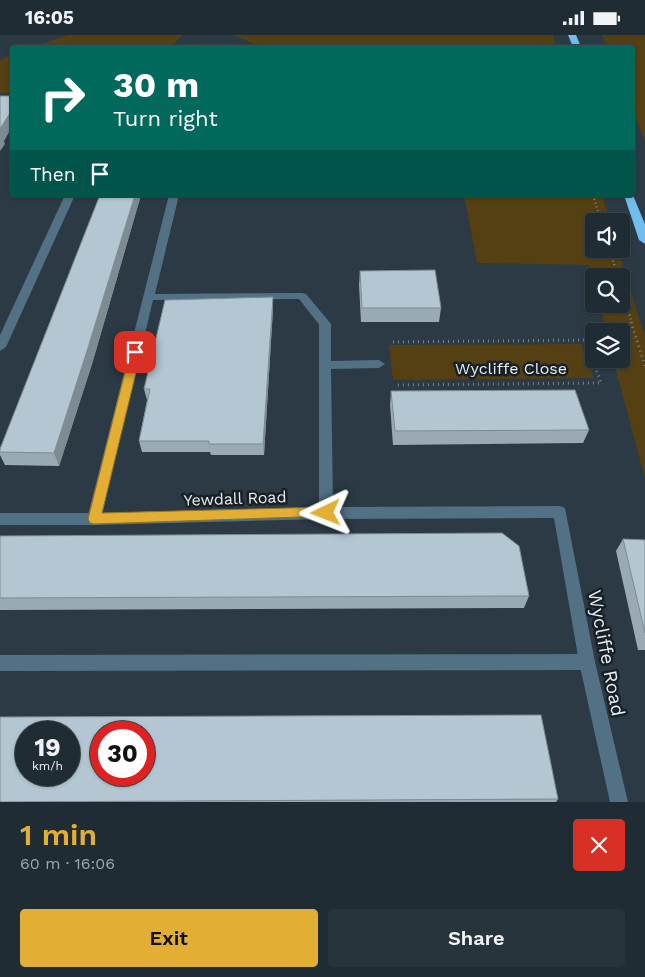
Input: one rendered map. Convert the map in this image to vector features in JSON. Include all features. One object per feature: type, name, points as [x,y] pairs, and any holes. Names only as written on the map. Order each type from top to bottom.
[{"type":"highway","points":[[630,197],[645,239]]},
{"type":"street","points":[[0,347],[69,197]]},
{"type":"street","points":[[94,519],[174,197]]},
{"type":"street","points":[[149,297],[302,296],[325,324],[326,513]]},
{"type":"street","points":[[326,365],[379,364]]},
{"type":"street","name":"Yewdall Road","points":[[0,519],[94,519],[326,513],[560,512]]},
{"type":"street","name":"Wycliffe Road","points":[[560,512],[587,662],[619,802]]},
{"type":"street","points":[[0,663],[587,662]]},
{"type":"path","points":[[594,197],[599,213]]},
{"type":"path","points":[[629,313],[645,366]]},
{"type":"path","name":"Wycliffe Close","points":[[385,342],[585,340],[601,383],[385,385]]},
{"type":"shaded area","points":[[68,35],[182,35],[173,45],[38,45]]},
{"type":"shaded area","points":[[232,35],[553,35],[556,45],[258,45]]},
{"type":"shaded area","points":[[602,35],[645,35],[645,142],[635,116],[635,45],[606,45]]},
{"type":"shaded area","points":[[10,56],[10,93],[0,93],[0,60]]},
{"type":"shaded area","points":[[464,197],[603,197],[608,213],[585,213],[585,258],[621,258],[624,268],[590,268],[589,265],[477,263]]},
{"type":"shaded area","points":[[630,288],[645,337],[645,479],[615,368],[630,368],[630,323],[604,323],[601,313],[630,313]]},
{"type":"shaded area","points":[[581,344],[585,354],[585,368],[590,368],[594,378],[393,380],[389,345]]},
{"type":"building","points":[[0,96],[10,96],[10,113],[0,129]]},
{"type":"building","points":[[99,197],[134,197],[54,453],[0,452]]},
{"type":"building","points":[[435,270],[441,308],[362,308],[360,271]]},
{"type":"building","points":[[273,297],[263,444],[209,444],[209,441],[139,441],[150,389],[144,389],[165,300]]},
{"type":"building","points":[[575,390],[589,430],[395,431],[391,391]]},
{"type":"building","points":[[502,533],[519,546],[529,596],[0,598],[0,536]]},
{"type":"building","points":[[623,539],[645,540],[645,633]]},
{"type":"building","points":[[541,715],[558,799],[0,802],[0,717]]},
{"type":"route","points":[[135,352],[94,519],[326,513]]}]
